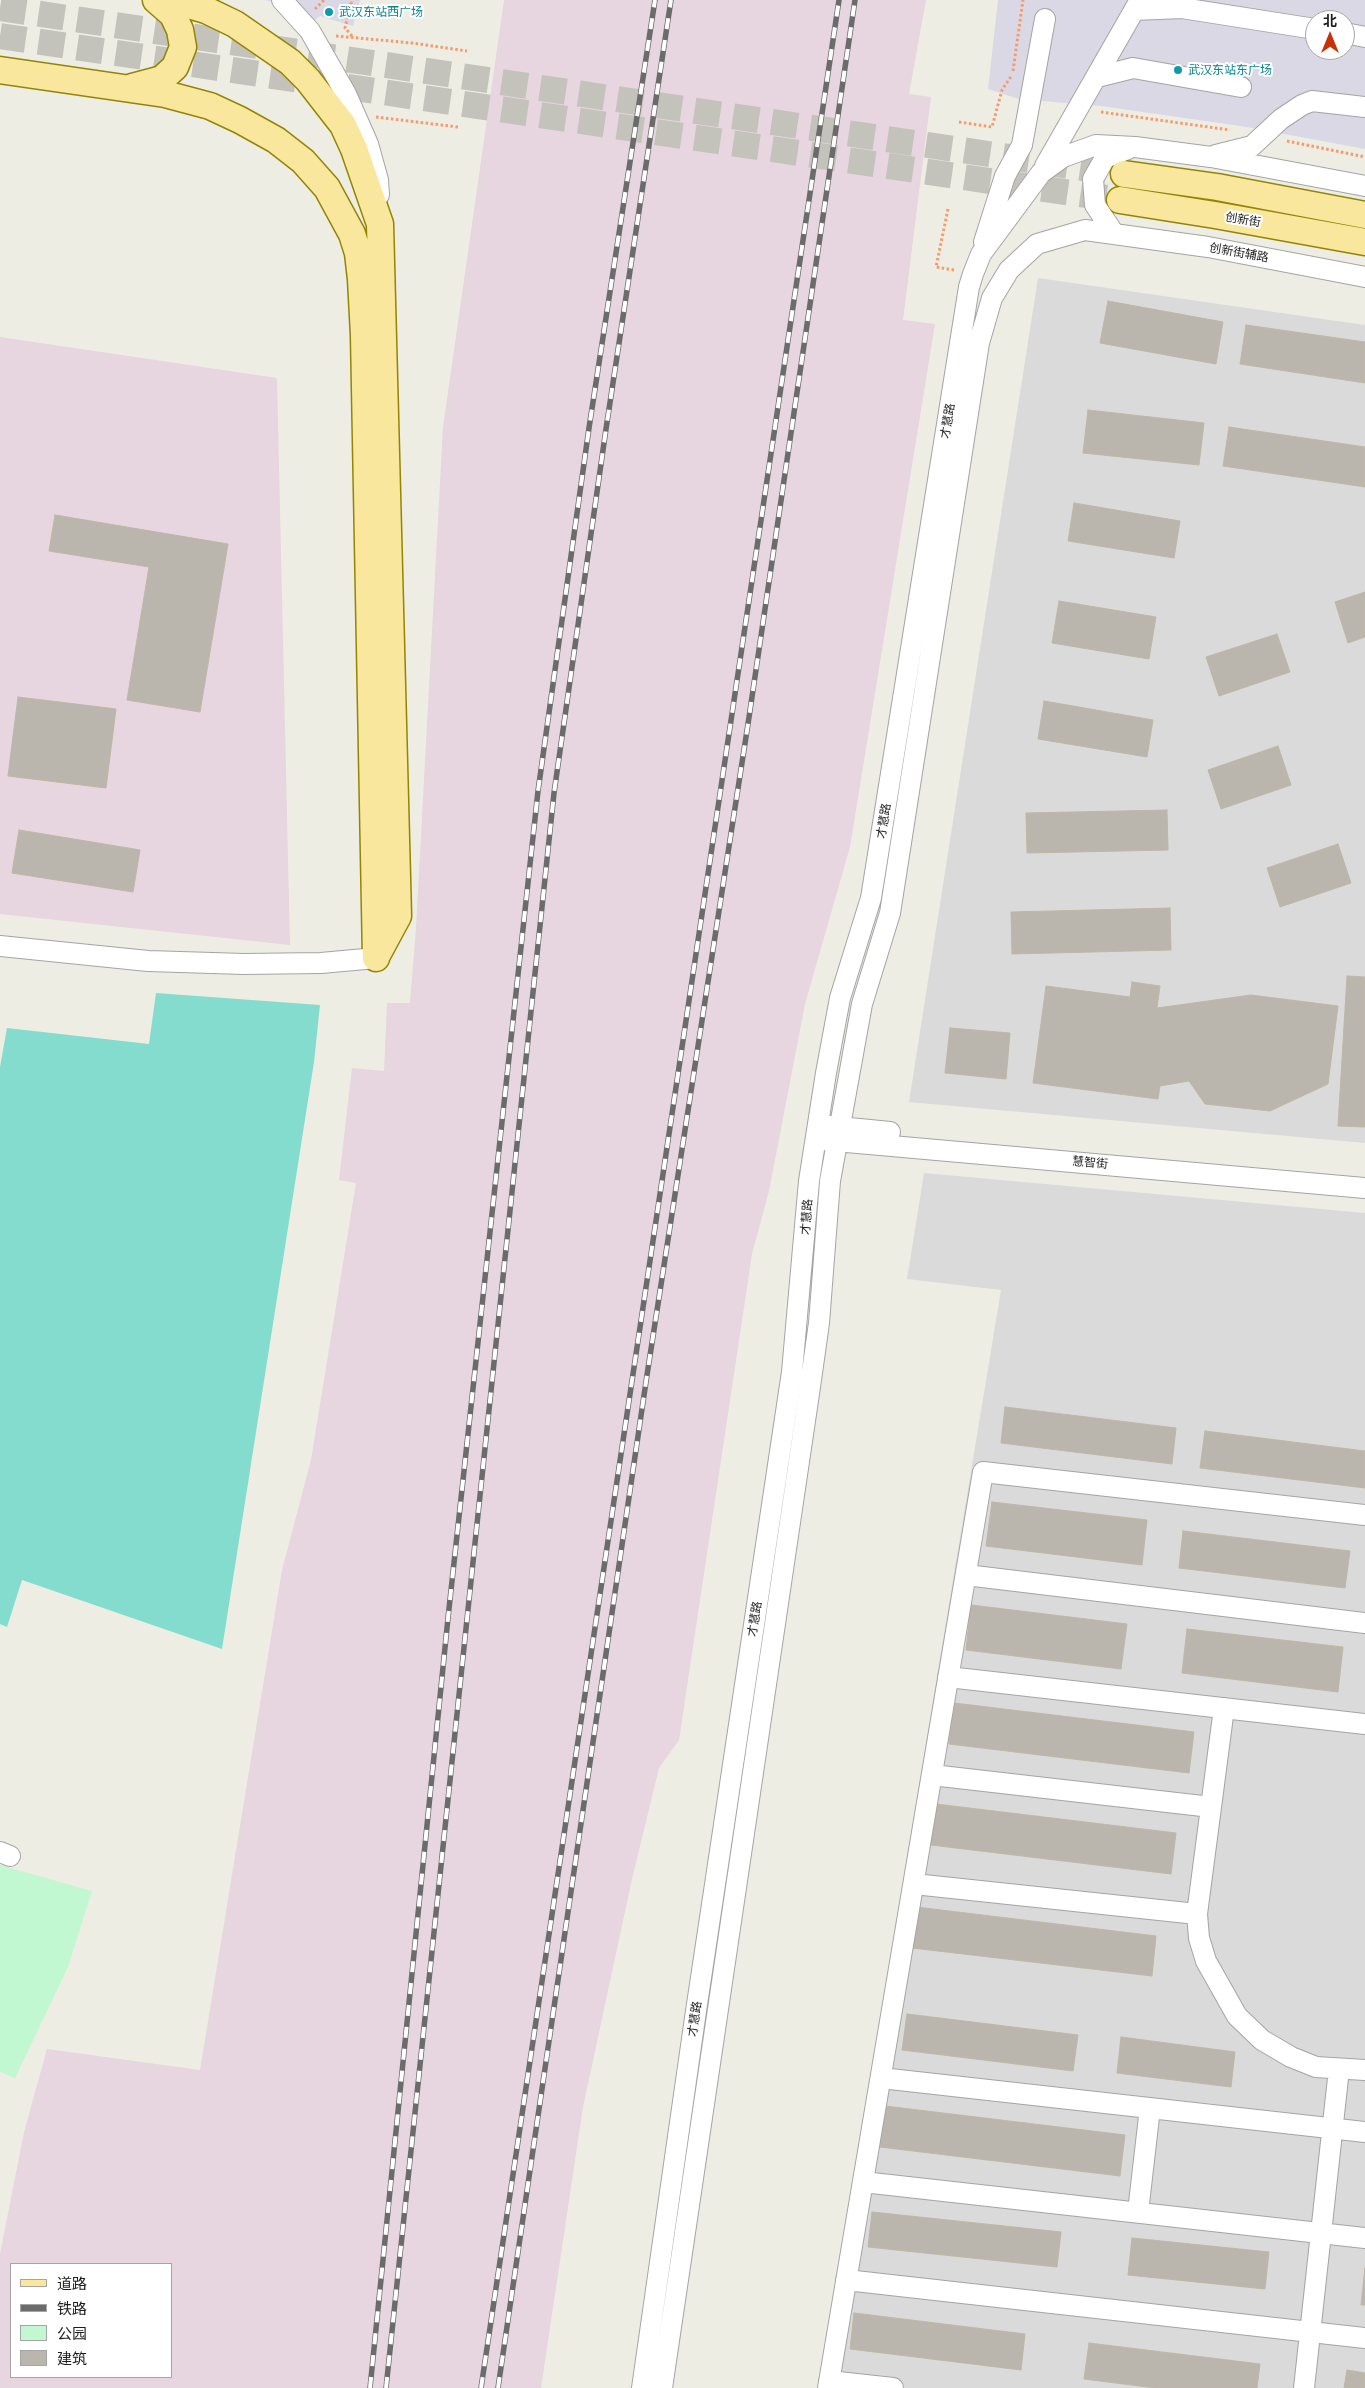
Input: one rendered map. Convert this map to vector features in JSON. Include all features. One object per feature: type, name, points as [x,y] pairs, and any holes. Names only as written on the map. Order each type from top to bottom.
[{"type":"main road","points":[[127,89],[162,79],[175,67],[183,47],[180,30],[173,15],[156,0]]},
{"type":"main road","points":[[172,0],[206,10],[235,24],[290,62],[308,80],[343,125],[354,149],[380,224],[398,916],[376,958]]},
{"type":"main road","points":[[0,70],[165,94],[210,106],[276,140],[303,161],[327,188],[341,211],[358,253],[364,335],[376,958]]},
{"type":"main road","points":[[1124,174],[1216,187],[1365,215]]},
{"type":"main road","name":"创新街","points":[[1120,200],[1365,242]]},
{"type":"street","points":[[282,0],[310,30],[346,94],[357,118],[368,144],[378,180],[380,224]]},
{"type":"street","points":[[1041,174],[1137,5],[1182,8],[1305,27]]},
{"type":"street","points":[[981,254],[1005,176],[1022,145],[1045,18]]},
{"type":"street","points":[[1097,77],[1133,68],[1241,87]]},
{"type":"street","points":[[1210,157],[1252,146],[1281,119],[1302,105],[1312,102],[1365,107]]},
{"type":"street","name":"才慧路","points":[[642,2388],[696,2011],[792,1372],[799,1320],[809,1181],[840,998],[871,898],[969,287],[981,254],[1041,174],[1063,157],[1096,144],[1134,147]]},
{"type":"street","points":[[1113,232],[1096,206],[1093,179],[1105,158],[1134,147],[1210,157],[1365,186]]},
{"type":"street","name":"才慧路","points":[[662,2388],[819,1323],[830,1181],[862,1004],[890,914],[979,343],[992,298],[1009,270],[1037,244],[1085,230],[1113,232]]},
{"type":"street","name":"创新街辅路","points":[[1113,232],[1208,247],[1365,277]]},
{"type":"street","points":[[0,946],[148,961],[244,964],[321,963],[376,958]]},
{"type":"street","name":"慧智街","points":[[817,1132],[1365,1188]]},
{"type":"street","name":"慧智街","points":[[839,1134],[1365,1174]]},
{"type":"street","points":[[893,2388],[828,2384],[983,1472],[1365,1515]]},
{"type":"street","points":[[966,1575],[1365,1623]]},
{"type":"street","points":[[948,1677],[1365,1724]]},
{"type":"street","points":[[1224,1708],[1198,1914],[1199,1938],[1206,1961],[1237,2016],[1262,2040],[1291,2057],[1316,2067],[1339,2070],[1365,2070]]},
{"type":"street","points":[[932,1775],[1211,1807]]},
{"type":"street","points":[[914,1884],[1198,1914]]},
{"type":"street","points":[[1304,2388],[1339,2070]]},
{"type":"street","points":[[881,2078],[1365,2132]]},
{"type":"street","points":[[1138,2212],[1150,2108]]},
{"type":"street","points":[[863,2182],[1365,2238]]},
{"type":"street","points":[[846,2280],[1365,2338]]},
{"type":"path","points":[[352,0],[345,28],[352,37]]},
{"type":"path","points":[[959,122],[992,127],[1002,90],[1012,75],[1023,0]]},
{"type":"path","points":[[334,36],[412,43],[467,51]]},
{"type":"path","points":[[1012,75],[1017,79]]},
{"type":"path","points":[[1100,112],[1231,130]]},
{"type":"path","points":[[373,116],[458,127]]},
{"type":"path","points":[[1280,139],[1365,156]]},
{"type":"path","points":[[948,209],[936,267],[956,270]]},
{"type":"shaded area","name":"武汉东站西广场","points":[[265,0],[360,0],[353,26],[320,16],[310,24],[300,9]]},
{"type":"shaded area","points":[[504,0],[926,0],[909,94],[931,97],[903,320],[935,324],[850,847],[805,1004],[769,1191],[752,1254],[679,1740],[659,1768],[632,1879],[583,2107],[541,2388],[0,2388],[0,2254],[24,2132],[47,2049],[200,2070],[282,1570],[311,1460],[356,1183],[339,1180],[352,1068],[384,1071],[387,1003],[410,1003],[416,928],[443,427]]},
{"type":"shaded area","name":"武汉东站东广场","points":[[998,0],[1365,0],[1365,149],[1247,127],[1101,106],[1019,99],[988,89]]},
{"type":"shaded area","points":[[1038,278],[1365,325],[1365,1143],[909,1102]]},
{"type":"shaded area","points":[[0,337],[277,378],[290,945],[0,914]]},
{"type":"shaded area","points":[[156,993],[320,1005],[314,1062],[222,1649],[22,1580],[7,1627],[0,1624],[0,1067],[7,1028],[149,1044]]},
{"type":"shaded area","points":[[924,1173],[1365,1213],[1365,2388],[819,2388],[1001,1290],[907,1279]]},
{"type":"green space","points":[[0,1865],[92,1891],[68,1967],[15,2078],[0,2072]]},
{"type":"building","points":[[1108,301],[1223,322],[1216,364],[1100,343]]},
{"type":"building","points":[[1246,325],[1365,342],[1365,383],[1240,364]]},
{"type":"building","points":[[1088,410],[1204,423],[1199,465],[1083,453]]},
{"type":"building","points":[[1229,427],[1365,447],[1365,487],[1223,466]]},
{"type":"building","points":[[1074,503],[1180,521],[1174,558],[1068,541]]},
{"type":"building","points":[[55,515],[228,544],[200,712],[127,700],[149,567],[49,551]]},
{"type":"building","points":[[1365,592],[1365,637],[1348,643],[1335,602]]},
{"type":"building","points":[[1059,601],[1156,617],[1149,659],[1052,643]]},
{"type":"building","points":[[1277,634],[1290,672],[1219,696],[1206,657]]},
{"type":"building","points":[[18,697],[116,709],[106,788],[8,776]]},
{"type":"building","points":[[1044,701],[1153,720],[1147,757],[1038,739]]},
{"type":"building","points":[[1278,746],[1291,785],[1221,809],[1208,770]]},
{"type":"building","points":[[1167,810],[1168,850],[1027,853],[1026,813]]},
{"type":"building","points":[[19,830],[140,850],[133,892],[12,873]]},
{"type":"building","points":[[1338,844],[1351,883],[1280,907],[1267,868]]},
{"type":"building","points":[[1170,908],[1171,950],[1012,954],[1011,912]]},
{"type":"building","points":[[1347,976],[1365,977],[1365,1127],[1338,1126]]},
{"type":"building","points":[[1132,982],[1160,986],[1157,1008],[1251,995],[1338,1006],[1328,1084],[1270,1111],[1205,1104],[1189,1081],[1160,1086],[1158,1099],[1033,1083],[1046,986],[1130,997]]},
{"type":"building","points":[[950,1028],[1010,1033],[1006,1079],[945,1073]]},
{"type":"building","points":[[1005,1407],[1176,1428],[1172,1464],[1001,1443]]},
{"type":"building","points":[[1205,1431],[1365,1451],[1365,1488],[1200,1468]]},
{"type":"building","points":[[992,1502],[1147,1520],[1142,1565],[986,1546]]},
{"type":"building","points":[[1183,1531],[1350,1551],[1345,1588],[1179,1568]]},
{"type":"building","points":[[971,1605],[1127,1624],[1121,1669],[966,1650]]},
{"type":"building","points":[[1187,1629],[1343,1647],[1338,1692],[1182,1673]]},
{"type":"building","points":[[954,1703],[1194,1732],[1189,1773],[949,1744]]},
{"type":"building","points":[[936,1804],[1176,1833],[1171,1874],[931,1845]]},
{"type":"building","points":[[916,1907],[1156,1936],[1152,1976],[912,1948]]},
{"type":"building","points":[[907,2014],[1078,2035],[1073,2071],[902,2050]]},
{"type":"building","points":[[1121,2037],[1235,2052],[1231,2087],[1117,2073]]},
{"type":"building","points":[[885,2106],[1125,2135],[1120,2176],[880,2147]]},
{"type":"building","points":[[872,2212],[1061,2232],[1057,2267],[868,2247]]},
{"type":"building","points":[[1132,2238],[1269,2252],[1265,2289],[1128,2275]]},
{"type":"building","points":[[1365,2268],[1365,2305],[1361,2305]]},
{"type":"building","points":[[854,2313],[1025,2334],[1021,2370],[850,2349]]},
{"type":"building","points":[[1089,2343],[1260,2364],[1257,2388],[1155,2388],[1084,2379]]},
{"type":"building","points":[[1347,2370],[1365,2373],[1365,2388],[1344,2388]]},
{"type":"tunnel","points":[[0,8],[1124,174]]},
{"type":"tunnel","points":[[0,36],[1120,200]]},
{"type":"railway","points":[[370,2388],[448,1618],[538,791],[589,428],[655,0]]},
{"type":"railway","points":[[386,2388],[554,793],[606,429],[671,0]]},
{"type":"railway","points":[[481,2388],[839,0]]},
{"type":"railway","points":[[498,2388],[647,1375],[748,724],[855,0]]},
{"type":"place","name":"武汉东站西广场","points":[[329,12]]},
{"type":"place","name":"武汉东站东广场","points":[[1178,70]]}]
